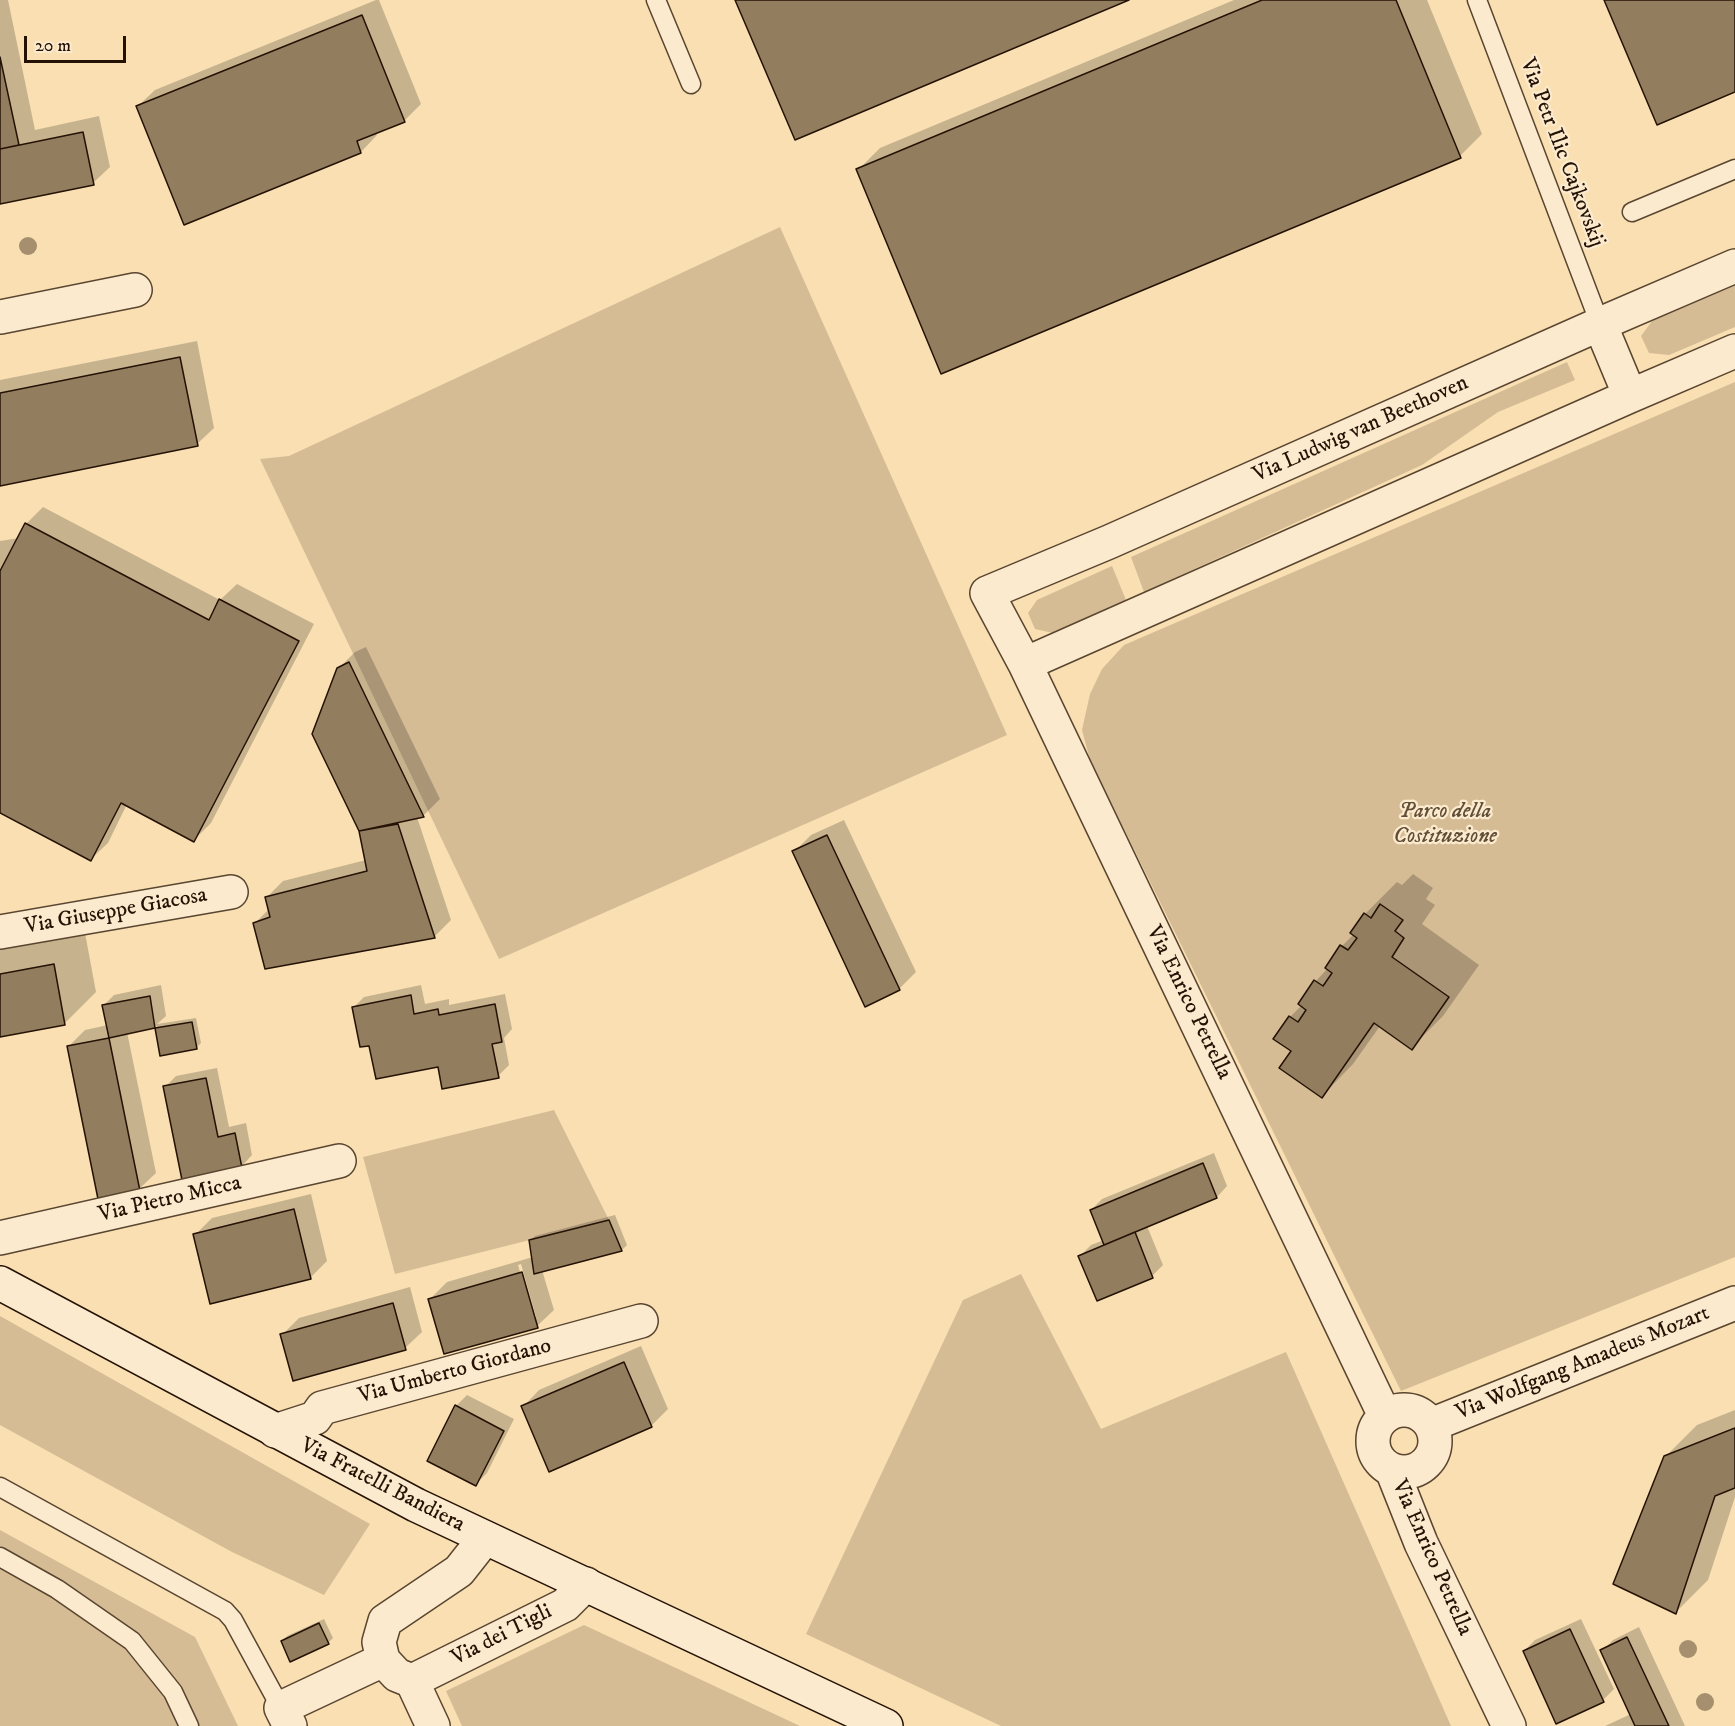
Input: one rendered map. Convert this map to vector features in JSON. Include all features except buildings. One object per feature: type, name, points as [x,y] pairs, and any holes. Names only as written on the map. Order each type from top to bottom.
[{"type":"street","name":"Via Ludwig van Beethoven","points":[[987,592],[1131,532],[1735,266]]},
{"type":"street","points":[[0,317],[135,290]]},
{"type":"street","points":[[1600,324],[1629,396]]},
{"type":"street","points":[[1025,664],[1735,351]]},
{"type":"street","name":"Via Enrico Petrella","points":[[987,592],[1025,664],[1385,1416]]},
{"type":"street","name":"Via Giuseppe Giacosa","points":[[0,932],[231,892]]},
{"type":"street","name":"Via Pietro Micca","points":[[0,1239],[339,1161]]},
{"type":"street","name":"Via Fratelli Bandiera","points":[[0,1283],[416,1505],[886,1726]]},
{"type":"street","name":"Via Wolfgang Amadeus Mozart","points":[[1431,1425],[1735,1304]]},
{"type":"street","name":"Via Umberto Giordano","points":[[275,1431],[315,1418],[322,1408],[640,1321]]},
{"type":"street","points":[[1397,1410],[1410,1410],[1422,1415],[1431,1425],[1435,1437],[1434,1450],[1428,1462],[1418,1470],[1405,1472],[1392,1470],[1378,1457],[1373,1438],[1377,1426],[1385,1416],[1397,1410]]},
{"type":"street","name":"Via Enrico Petrella","points":[[1428,1462],[1425,1490],[1471,1646]]},
{"type":"street","name":"Via Enrico Petrella","points":[[1392,1470],[1421,1543],[1509,1726]]},
{"type":"street","points":[[433,1726],[412,1681],[397,1675],[383,1660],[378,1642],[385,1621],[459,1571],[485,1538]]},
{"type":"street","name":"Via dei Tigli","points":[[412,1681],[565,1605],[586,1584]]},
{"type":"street","points":[[286,1717],[383,1660]]},
{"type":"lane","points":[[656,0],[691,84]]},
{"type":"lane","name":"Via Petr Ilic Cajkovskij","points":[[1477,0],[1600,324]]},
{"type":"lane","points":[[1632,212],[1735,169]]},
{"type":"lane","points":[[0,1486],[225,1611],[233,1620],[286,1717]]},
{"type":"lane","points":[[0,1557],[57,1589],[132,1641],[173,1692],[189,1726]]},
{"type":"green space","points":[[780,227],[1007,735],[499,959],[260,459],[289,456]]},
{"type":"green space","points":[[1735,285],[1735,327],[1669,355],[1649,353],[1641,336],[1655,317],[1673,312]]},
{"type":"green space","points":[[1567,362],[1575,380],[1498,412],[1422,465],[1144,592],[1131,557]]},
{"type":"green space","name":"Parco della Costituzione","points":[[1735,382],[1735,1257],[1401,1391],[1090,760],[1082,730],[1090,694],[1102,669],[1124,645]]},
{"type":"green space","points":[[1112,566],[1126,600],[1053,633],[1035,629],[1028,613],[1037,600]]},
{"type":"green space","points":[[554,1110],[609,1220],[395,1274],[363,1157]]},
{"type":"green space","points":[[1021,1274],[1101,1429],[1286,1352],[1451,1726],[1001,1726],[806,1634],[963,1300]]},
{"type":"green space","points":[[0,1316],[370,1524],[324,1595],[232,1552],[0,1425]]},
{"type":"green space","points":[[0,1530],[195,1637],[238,1726],[0,1726]]},
{"type":"green space","points":[[584,1625],[800,1726],[462,1726],[446,1691]]}]
